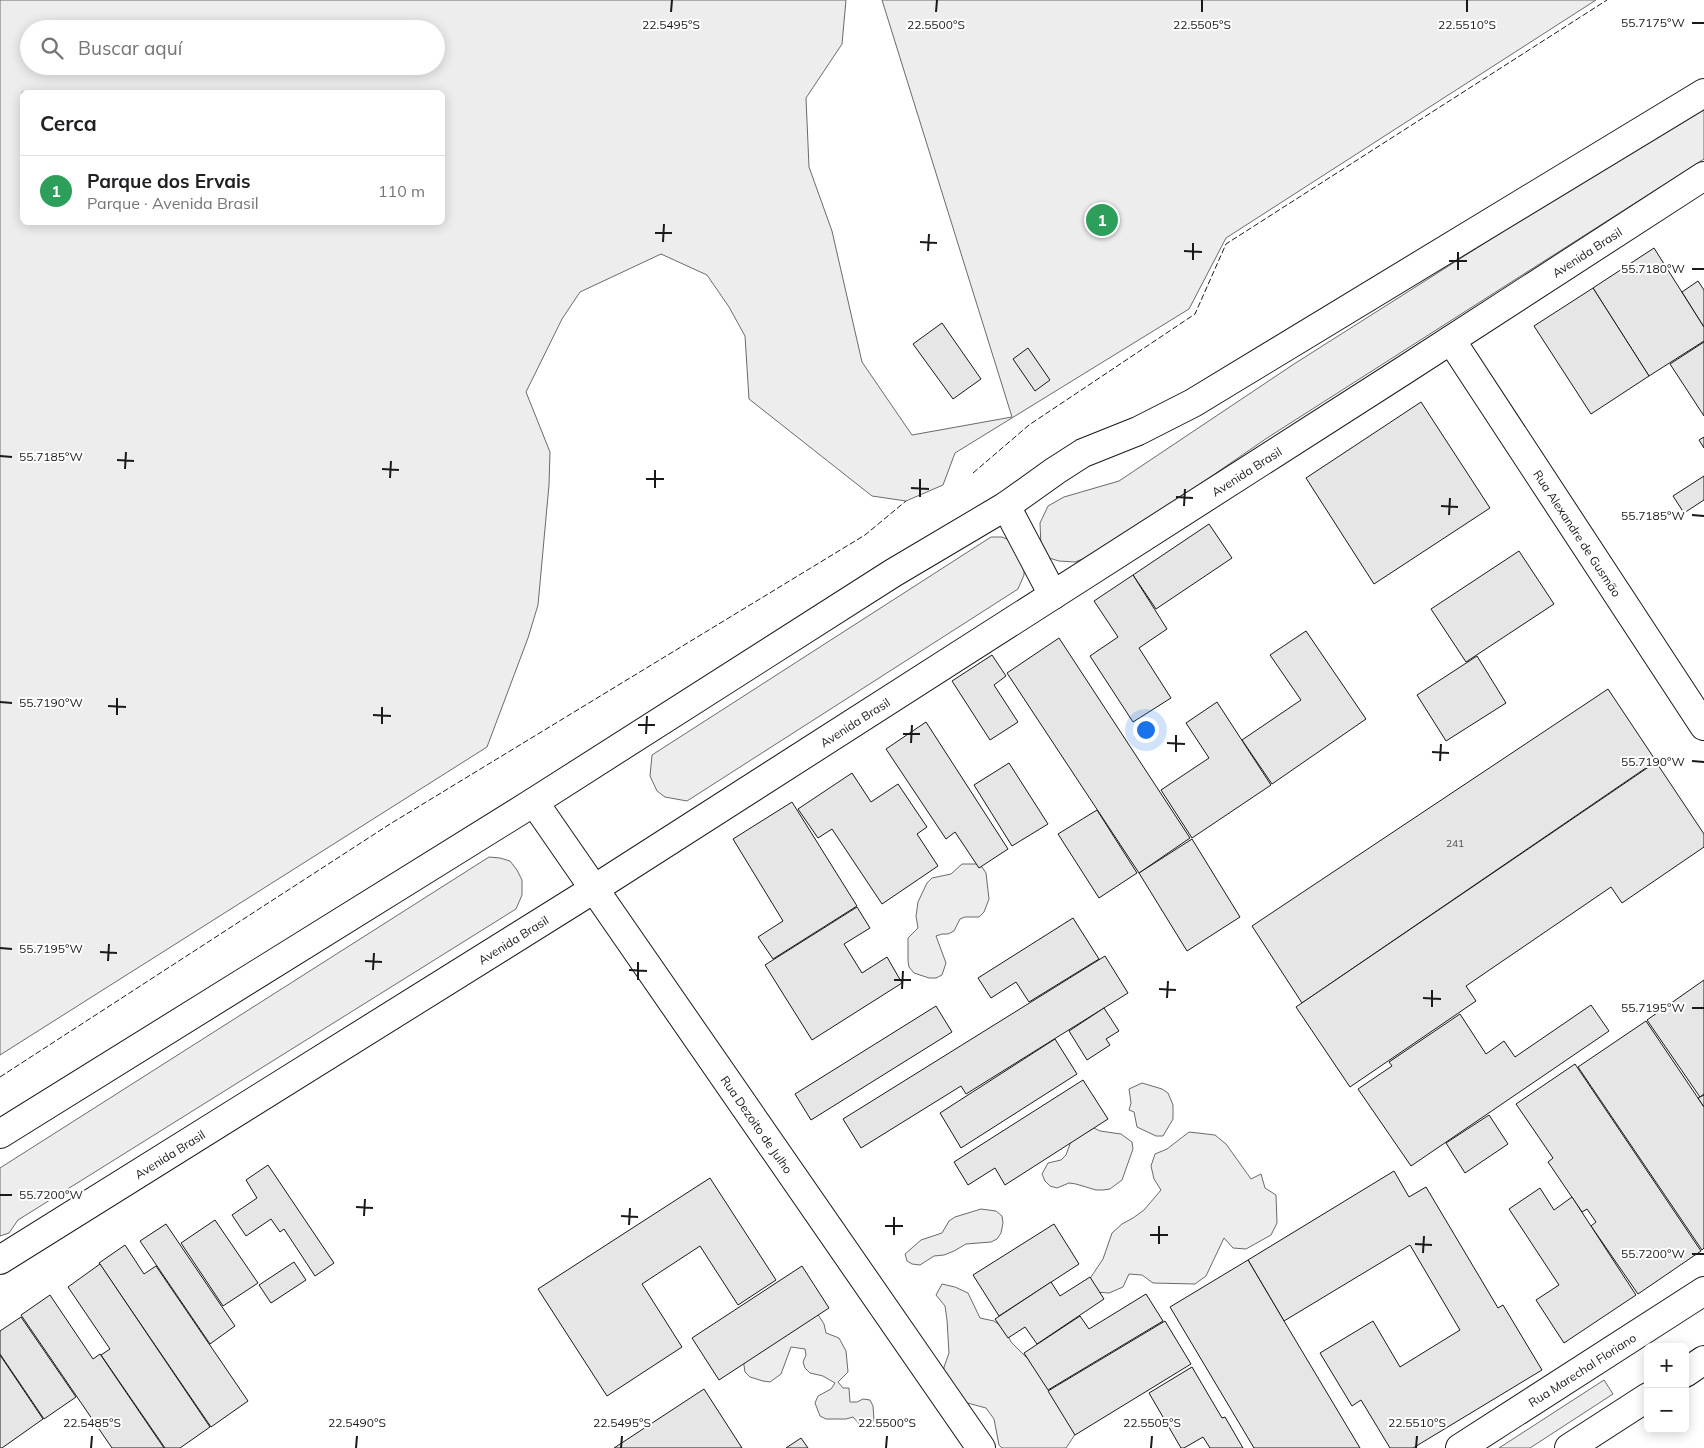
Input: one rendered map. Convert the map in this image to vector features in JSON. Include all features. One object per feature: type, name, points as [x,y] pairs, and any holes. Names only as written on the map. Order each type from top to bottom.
[{"type":"main road","points":[[0,1134],[534,802],[892,573],[1006,506],[1083,453],[1138,431],[1193,403],[1704,93]]},
{"type":"main road","name":"Avenida Brasil","points":[[0,1260],[594,889],[1704,176]]},
{"type":"main road","name":"Rua Alexandre de Gusmão","points":[[1451,340],[1704,726]]},
{"type":"main road","points":[[1006,506],[1054,595]]},
{"type":"main road","name":"Rua Dezoito de Julho","points":[[534,802],[981,1448]]},
{"type":"main road","name":"Rua Marechal Floriano","points":[[1460,1448],[1704,1291]]},
{"type":"main road","points":[[1689,1370],[1704,1360]]},
{"type":"main road","points":[[1569,1448],[1644,1400]]},
{"type":"shaded area","points":[[0,0],[846,0],[842,44],[806,98],[809,167],[832,231],[862,362],[912,435],[1012,417],[882,0],[1596,0],[1226,238],[1189,309],[955,453],[943,485],[906,501],[872,496],[749,399],[745,336],[729,307],[707,275],[661,254],[580,292],[562,319],[526,392],[550,452],[549,485],[538,605],[528,638],[487,747],[0,1055]]},
{"type":"shaded area","points":[[1704,104],[1704,159],[1267,438],[1103,551],[1075,562],[1059,561],[1049,558],[1041,547],[1040,523],[1048,506],[1064,497],[1119,481],[1294,364]]},
{"type":"shaded area","points":[[991,537],[1002,537],[1012,541],[1024,560],[1024,575],[1018,589],[687,801],[665,797],[657,791],[650,776],[652,755]]},
{"type":"shaded area","points":[[489,857],[510,861],[517,870],[522,880],[522,895],[516,909],[18,1220],[9,1233],[0,1236],[0,1168]]},
{"type":"shaded area","points":[[962,864],[976,864],[982,867],[986,873],[989,899],[984,912],[979,917],[960,919],[954,931],[936,936],[946,963],[942,975],[936,978],[929,978],[914,973],[909,967],[908,938],[918,928],[916,916],[918,902],[927,883],[932,878],[951,874]]},
{"type":"shaded area","points":[[1142,1083],[1162,1089],[1168,1093],[1173,1105],[1173,1119],[1163,1136],[1156,1136],[1137,1127],[1134,1112],[1129,1110],[1131,1103],[1129,1089]]},
{"type":"shaded area","points":[[1094,1128],[1100,1131],[1121,1134],[1132,1142],[1133,1149],[1122,1180],[1110,1189],[1103,1190],[1069,1183],[1057,1188],[1050,1186],[1042,1174],[1048,1163],[1061,1160],[1066,1155],[1071,1141]]},
{"type":"shaded area","points":[[1189,1132],[1215,1135],[1226,1144],[1251,1179],[1261,1174],[1265,1188],[1276,1195],[1277,1223],[1271,1235],[1246,1249],[1233,1248],[1224,1238],[1206,1276],[1195,1284],[1153,1283],[1142,1275],[1129,1274],[1123,1287],[1109,1293],[1095,1292],[1089,1280],[1103,1259],[1112,1233],[1144,1210],[1161,1190],[1154,1179],[1151,1166],[1155,1154],[1167,1149]]},
{"type":"shaded area","points":[[981,1209],[996,1211],[1002,1216],[1001,1233],[997,1239],[991,1242],[966,1244],[944,1255],[934,1256],[920,1265],[907,1261],[905,1254],[921,1240],[942,1233],[949,1221],[955,1217]]},
{"type":"shaded area","points":[[942,1284],[968,1293],[980,1318],[994,1321],[1005,1329],[1011,1342],[1040,1371],[1075,1358],[1091,1383],[1076,1433],[1066,1448],[1002,1448],[999,1445],[994,1419],[986,1408],[960,1401],[943,1380],[944,1367],[949,1353],[945,1306],[936,1295]]},
{"type":"shaded area","points":[[817,1313],[824,1324],[826,1333],[839,1338],[846,1351],[848,1372],[838,1382],[843,1388],[849,1388],[850,1402],[857,1402],[863,1399],[870,1400],[873,1406],[874,1420],[870,1426],[862,1427],[853,1417],[826,1419],[820,1416],[815,1403],[818,1396],[831,1389],[835,1383],[823,1376],[810,1373],[805,1368],[803,1362],[806,1355],[805,1349],[791,1347],[781,1374],[770,1382],[750,1377],[745,1372],[743,1359]]},
{"type":"shaded area","points":[[1604,1380],[1613,1394],[1530,1448],[1499,1448]]},
{"type":"building","points":[[1654,248],[1704,327],[1704,341],[1649,376],[1593,288]]},
{"type":"building","points":[[1698,281],[1704,290],[1704,327],[1682,292]]},
{"type":"building","points":[[1593,288],[1649,376],[1591,414],[1534,326]]},
{"type":"building","points":[[942,323],[981,379],[953,399],[913,344]]},
{"type":"building","points":[[1704,342],[1704,416],[1670,364]]},
{"type":"building","points":[[1028,348],[1050,380],[1035,391],[1013,359]]},
{"type":"building","points":[[1421,402],[1490,508],[1374,584],[1306,478]]},
{"type":"building","points":[[1704,437],[1704,448],[1699,440]]},
{"type":"building","points":[[1704,476],[1704,500],[1684,513],[1673,496]]},
{"type":"building","points":[[1209,524],[1232,558],[1156,609],[1133,575]]},
{"type":"building","points":[[1519,551],[1554,604],[1466,662],[1431,609]]},
{"type":"building","points":[[1133,575],[1167,629],[1139,648],[1171,698],[1133,722],[1090,656],[1118,637],[1094,601]]},
{"type":"building","points":[[1306,631],[1366,719],[1272,784],[1242,740],[1301,700],[1270,655]]},
{"type":"building","points":[[1059,638],[1190,838],[1139,873],[1007,673]]},
{"type":"building","points":[[992,655],[1006,676],[994,685],[1018,722],[990,740],[952,681]]},
{"type":"building","points":[[1477,656],[1506,703],[1446,741],[1417,695]]},
{"type":"building","points":[[1608,689],[1656,761],[1302,1003],[1252,926]]},
{"type":"building","points":[[1217,702],[1271,785],[1192,838],[1161,790],[1209,758],[1186,723]]},
{"type":"building","points":[[926,722],[1008,849],[979,868],[955,832],[946,839],[886,749]]},
{"type":"building","points":[[1656,762],[1704,834],[1704,847],[1622,903],[1611,887],[1466,986],[1476,1001],[1350,1087],[1296,1007]]},
{"type":"building","points":[[1009,763],[1048,824],[1012,846],[974,785]]},
{"type":"building","points":[[852,773],[871,802],[898,784],[927,827],[917,834],[938,866],[882,904],[832,829],[818,838],[798,809]]},
{"type":"building","points":[[792,802],[857,906],[773,959],[758,937],[783,921],[733,839]]},
{"type":"building","points":[[1097,810],[1137,873],[1099,898],[1058,834]]},
{"type":"building","points":[[1192,839],[1240,917],[1187,951],[1139,873]]},
{"type":"building","points":[[857,907],[870,928],[844,944],[862,973],[887,957],[902,983],[812,1040],[765,965]]},
{"type":"building","points":[[1073,918],[1099,959],[1029,1002],[1016,982],[991,998],[978,978]]},
{"type":"building","points":[[1105,956],[1128,993],[966,1094],[961,1086],[861,1148],[843,1119]]},
{"type":"building","points":[[1704,980],[1704,1094],[1700,1097],[1647,1020]]},
{"type":"building","points":[[1591,1005],[1609,1031],[1411,1166],[1358,1089],[1392,1066],[1389,1062],[1460,1014],[1486,1054],[1504,1041],[1515,1057]]},
{"type":"building","points":[[936,1006],[952,1032],[811,1120],[795,1094]]},
{"type":"building","points":[[1104,1008],[1119,1031],[1106,1039],[1110,1045],[1087,1060],[1069,1031]]},
{"type":"building","points":[[1646,1021],[1704,1107],[1704,1248],[1702,1250],[1578,1067]]},
{"type":"building","points":[[1055,1039],[1077,1074],[961,1148],[940,1113]]},
{"type":"building","points":[[1575,1064],[1701,1251],[1638,1294],[1591,1226],[1596,1222],[1587,1209],[1582,1212],[1548,1162],[1553,1158],[1516,1104]]},
{"type":"building","points":[[1083,1080],[1108,1119],[1005,1185],[995,1168],[968,1185],[954,1162]]},
{"type":"building","points":[[1704,1095],[1704,1107],[1698,1098]]},
{"type":"building","points":[[1489,1115],[1508,1144],[1465,1173],[1446,1143]]},
{"type":"building","points":[[268,1165],[334,1263],[315,1276],[284,1229],[280,1232],[271,1219],[246,1236],[232,1215],[257,1198],[246,1180]]},
{"type":"building","points":[[1394,1171],[1409,1197],[1426,1187],[1498,1308],[1503,1305],[1542,1370],[1413,1448],[1390,1448],[1361,1400],[1352,1406],[1320,1353],[1373,1321],[1400,1367],[1460,1330],[1410,1245],[1284,1321],[1248,1260]]},
{"type":"building","points":[[710,1178],[776,1280],[738,1305],[700,1246],[642,1284],[682,1347],[607,1396],[538,1289]]},
{"type":"building","points":[[1540,1188],[1554,1210],[1572,1197],[1636,1295],[1564,1343],[1536,1300],[1559,1285],[1509,1209]]},
{"type":"building","points":[[215,1220],[258,1283],[223,1306],[181,1243]]},
{"type":"building","points":[[166,1224],[235,1326],[210,1344],[140,1241]]},
{"type":"building","points":[[1054,1224],[1079,1264],[999,1316],[973,1275]]},
{"type":"building","points":[[125,1245],[144,1274],[156,1266],[248,1401],[211,1427],[99,1263]]},
{"type":"building","points":[[1248,1260],[1360,1448],[1254,1448],[1170,1307]]},
{"type":"building","points":[[294,1262],[306,1280],[271,1303],[259,1285]]},
{"type":"building","points":[[100,1264],[210,1427],[180,1448],[165,1448],[101,1355],[110,1349],[68,1287]]},
{"type":"building","points":[[802,1266],[829,1308],[719,1380],[692,1338]]},
{"type":"building","points":[[1090,1277],[1104,1299],[1037,1344],[1025,1327],[1008,1338],[995,1319],[1051,1282],[1060,1296]]},
{"type":"building","points":[[1146,1294],[1163,1321],[1048,1390],[1024,1353],[1080,1316],[1089,1329]]},
{"type":"building","points":[[50,1295],[93,1359],[100,1354],[164,1448],[112,1448],[21,1315]]},
{"type":"building","points":[[21,1317],[76,1397],[44,1419],[0,1354],[0,1331]]},
{"type":"building","points":[[1165,1321],[1191,1364],[1075,1435],[1048,1391]]},
{"type":"building","points":[[0,1355],[43,1419],[2,1448],[0,1448]]},
{"type":"building","points":[[1192,1367],[1222,1418],[1225,1417],[1243,1448],[1210,1448],[1203,1437],[1181,1448],[1149,1393]]},
{"type":"building","points":[[704,1389],[742,1448],[614,1448]]},
{"type":"building","points":[[801,1438],[808,1448],[786,1448]]},
{"type":"fence","points":[[973,473],[1029,425],[1195,314],[1226,244],[1607,0]]},
{"type":"fence","points":[[0,1077],[390,824],[865,535],[906,501]]},
{"type":"place","name":"Parque dos Ervais","points":[[1102,220]]}]
